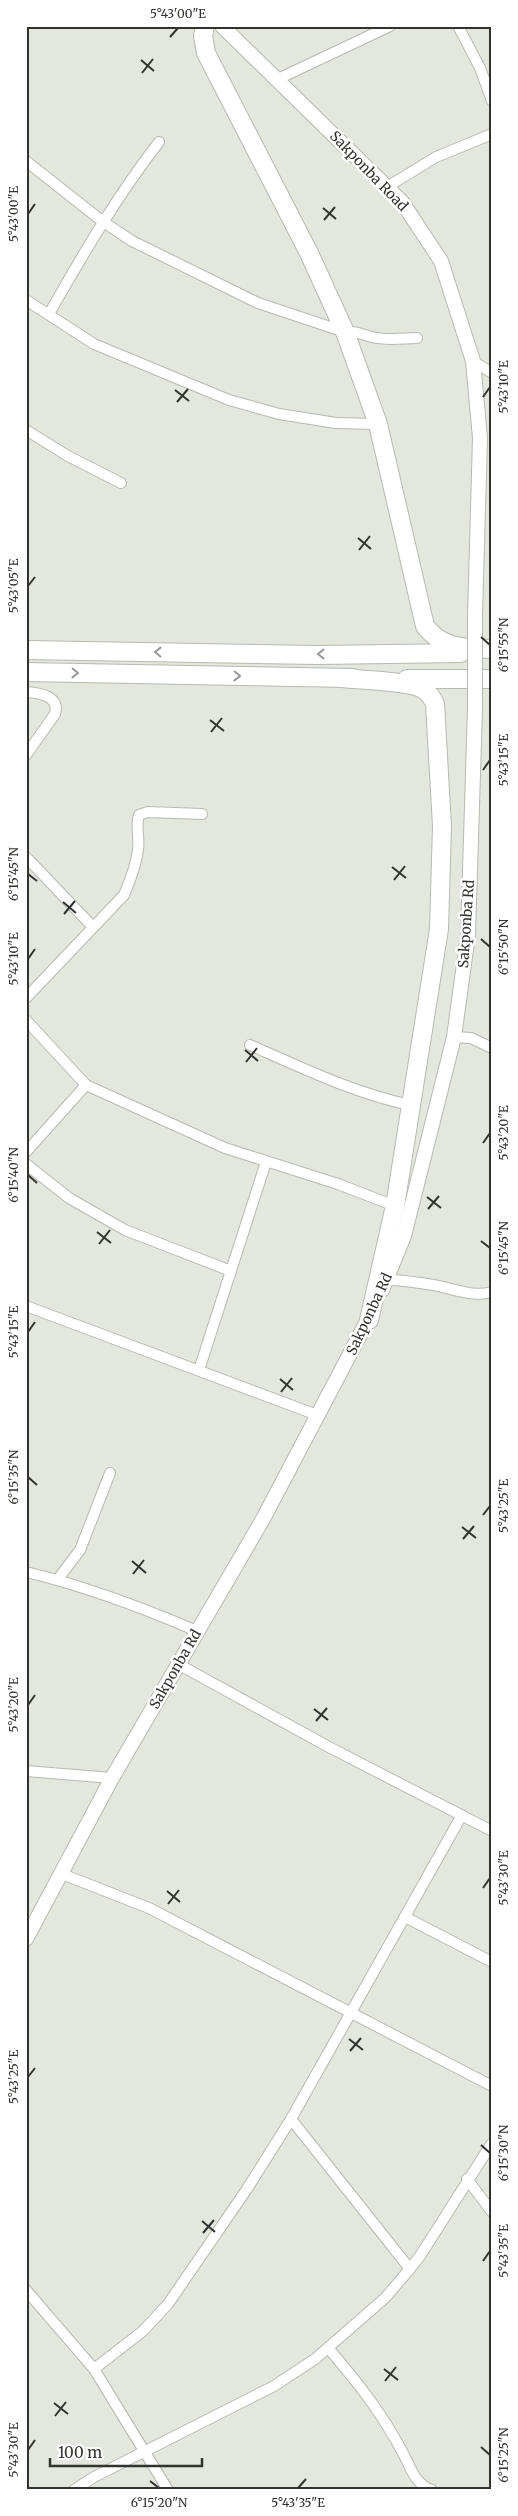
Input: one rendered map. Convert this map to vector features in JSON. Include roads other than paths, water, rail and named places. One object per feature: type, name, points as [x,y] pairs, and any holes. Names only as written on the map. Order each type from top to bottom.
[{"type":"highway","points":[[205,26],[203,36],[206,53],[309,252],[345,332],[378,424],[425,626],[432,636],[443,643],[458,648],[492,649]]},
{"type":"highway","points":[[349,654],[409,646],[418,640],[425,626]]},
{"type":"highway","points":[[26,650],[349,654],[492,653]]},
{"type":"highway","points":[[26,672],[492,679]]},
{"type":"highway","points":[[342,678],[421,687],[430,694],[435,704],[442,826],[439,929],[395,1206],[369,1320]]},
{"type":"highway","points":[[435,704],[440,692],[448,688],[492,683]]},
{"type":"main road","name":"Sakponba Road","points":[[222,26],[402,202],[441,261],[460,314],[473,361],[480,438],[475,616]]},
{"type":"main road","name":"Sakponba Rd","points":[[26,1939],[112,1778],[263,1519],[369,1320],[404,1236],[454,1037],[468,935],[475,709],[475,616]]},
{"type":"street","points":[[278,79],[390,26]]},
{"type":"street","points":[[458,26],[480,68],[492,101]]},
{"type":"street","points":[[387,187],[436,157],[490,138]]},
{"type":"street","points":[[49,314],[102,221],[129,181],[159,142]]},
{"type":"street","points":[[26,161],[102,221],[132,241],[258,304],[345,332],[354,331],[372,337],[417,338]]},
{"type":"street","points":[[26,300],[94,344],[229,400],[279,414],[336,423],[378,424]]},
{"type":"street","points":[[351,350],[372,337]]},
{"type":"street","points":[[473,361],[492,372]]},
{"type":"street","points":[[26,430],[68,456],[120,484]]},
{"type":"street","points":[[26,692],[46,695],[54,701],[57,707],[55,714],[26,755]]},
{"type":"street","points":[[26,998],[124,896],[133,875],[138,848],[136,823],[139,815],[148,812],[202,814]]},
{"type":"street","points":[[26,857],[93,927]]},
{"type":"street","points":[[26,1020],[86,1085],[225,1148],[338,1184],[395,1206]]},
{"type":"street","points":[[454,1037],[471,1038],[492,1048]]},
{"type":"street","points":[[250,1045],[369,1095],[410,1105]]},
{"type":"street","points":[[26,1152],[86,1085]]},
{"type":"street","points":[[199,1370],[266,1162]]},
{"type":"street","points":[[26,1164],[69,1198],[125,1230],[231,1271]]},
{"type":"street","points":[[386,1279],[434,1285],[462,1292],[486,1294],[492,1292]]},
{"type":"street","points":[[26,1306],[317,1415]]},
{"type":"street","points":[[58,1580],[80,1550],[110,1473]]},
{"type":"street","points":[[26,1572],[58,1580],[142,1607],[196,1631]]},
{"type":"street","points":[[178,1664],[327,1746],[492,1831]]},
{"type":"street","points":[[26,1771],[112,1778]]},
{"type":"street","points":[[94,2369],[143,2331],[168,2304],[247,2189],[291,2119],[462,1815]]},
{"type":"street","points":[[62,1874],[149,1908],[492,2086]]},
{"type":"street","points":[[405,1917],[492,1962]]},
{"type":"street","points":[[291,2119],[410,2269]]},
{"type":"street","points":[[74,2490],[274,2386],[328,2348],[386,2298],[410,2269],[492,2143]]},
{"type":"street","points":[[467,2179],[492,2212]]},
{"type":"street","points":[[26,2290],[94,2369],[168,2490]]},
{"type":"street","points":[[328,2348],[365,2391],[390,2429],[416,2479],[426,2488],[432,2490]]}]
